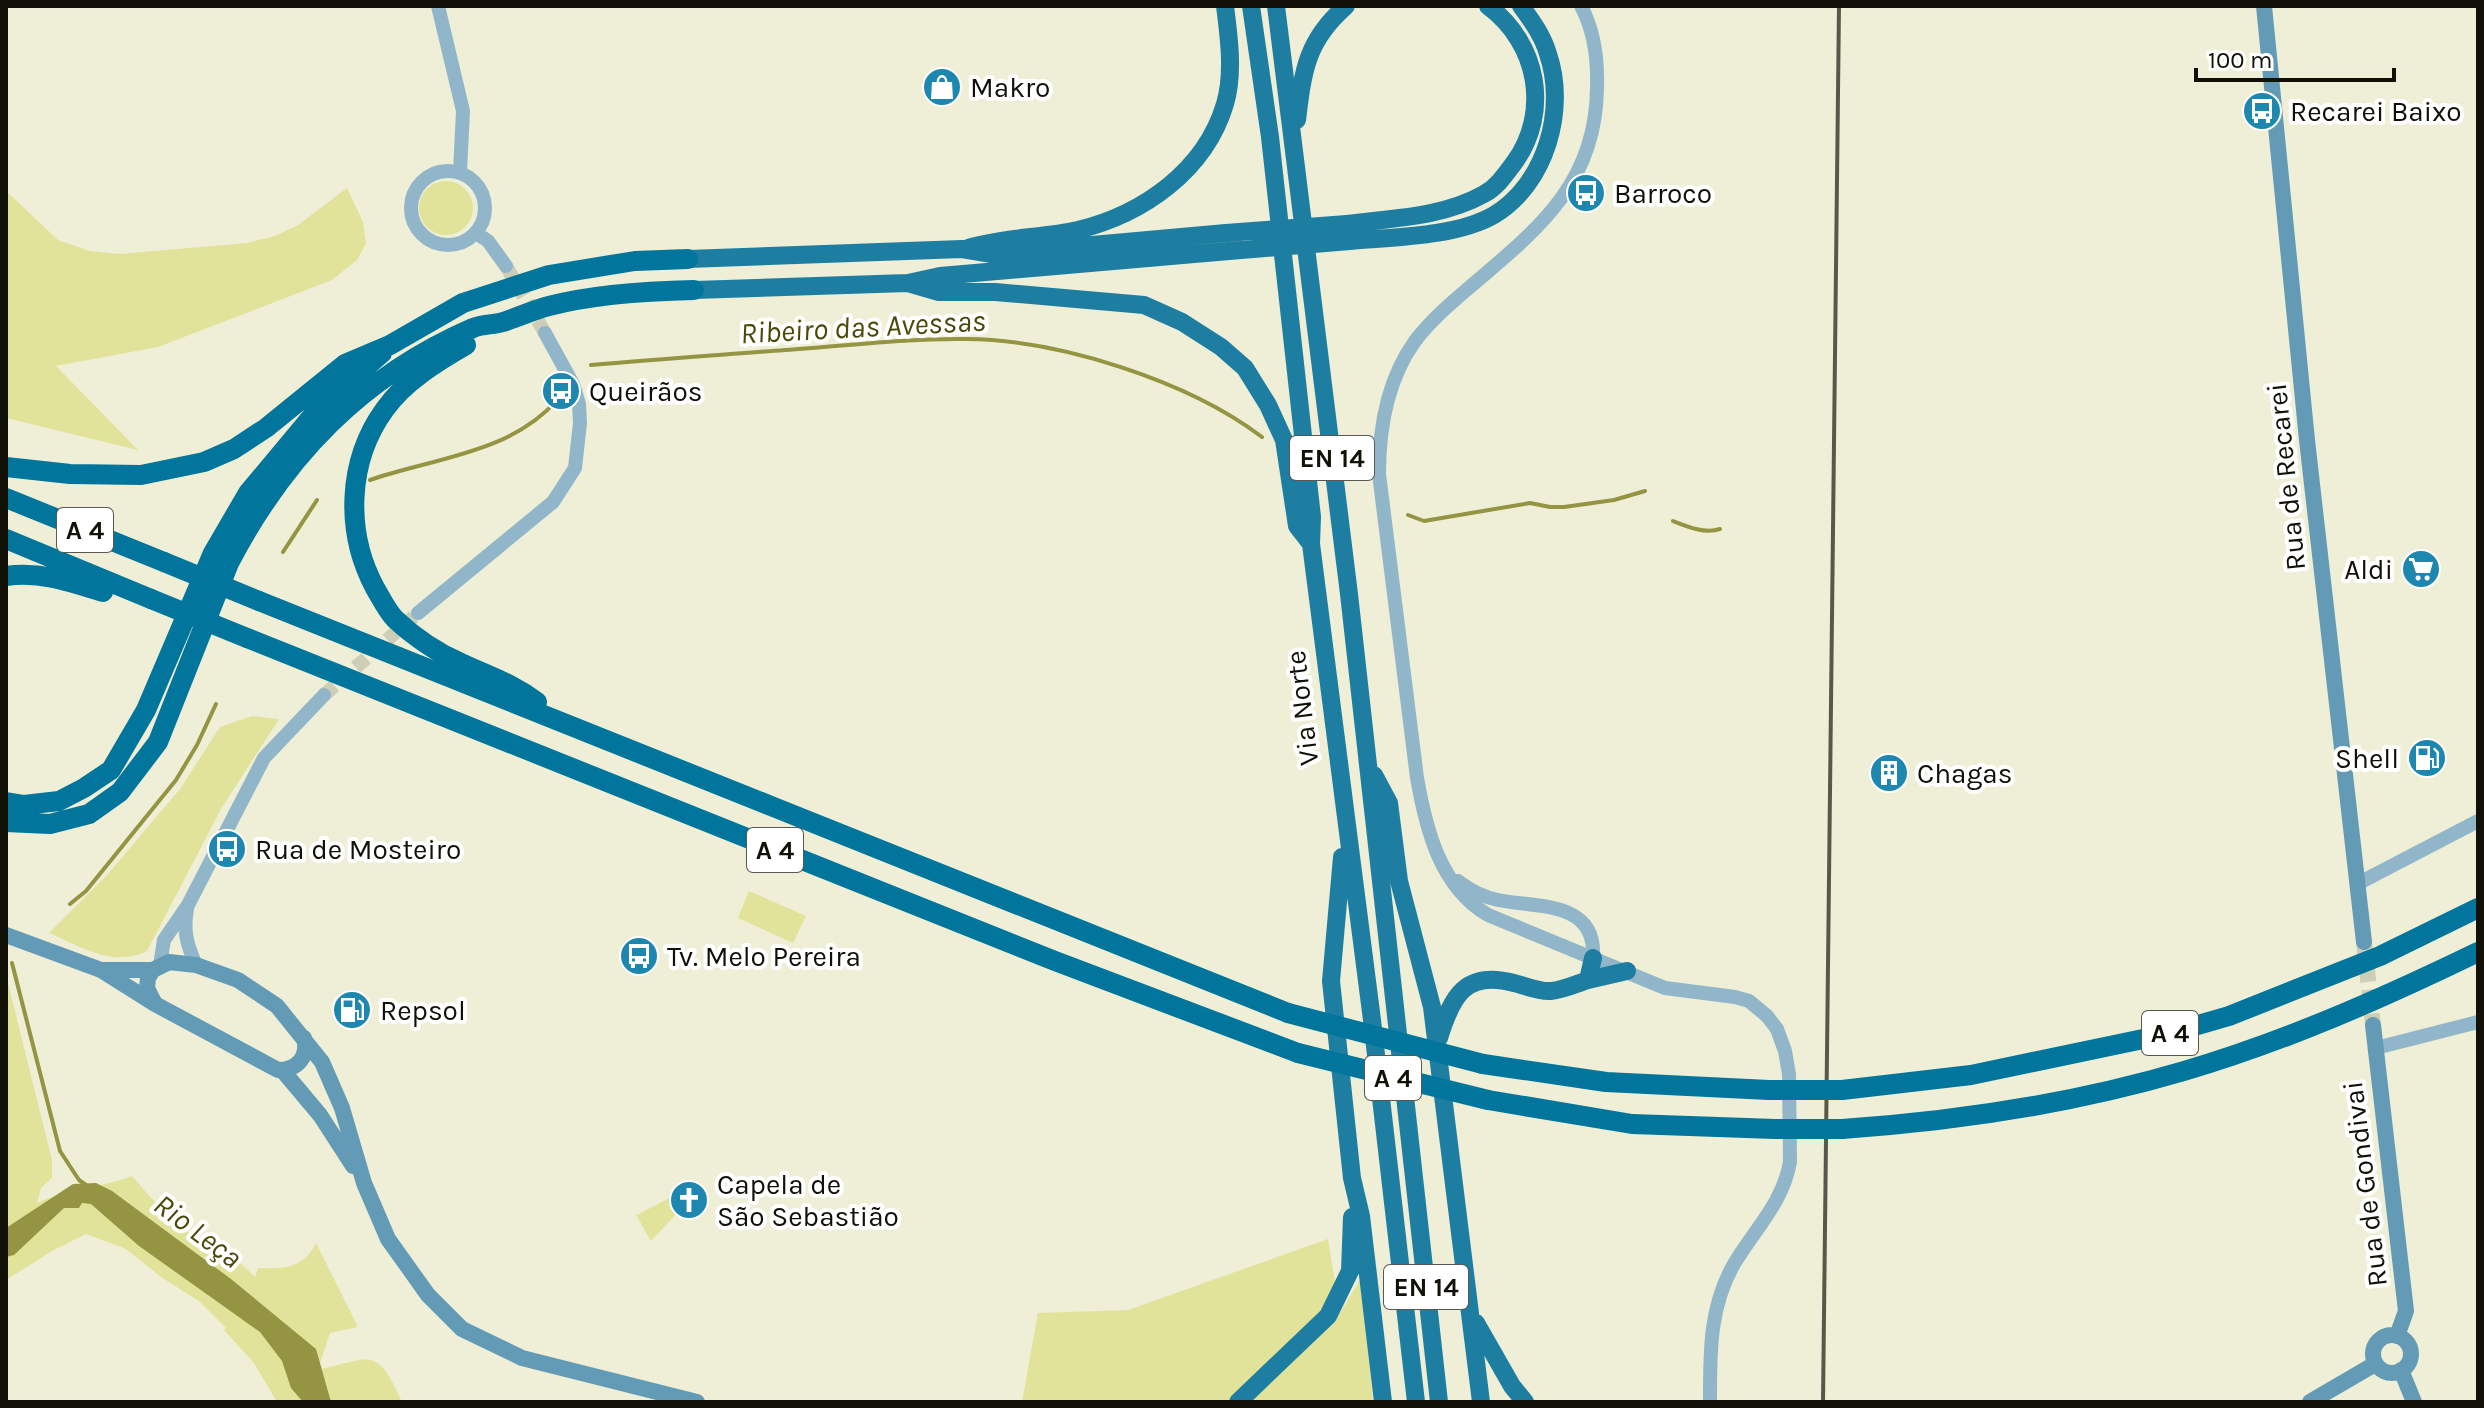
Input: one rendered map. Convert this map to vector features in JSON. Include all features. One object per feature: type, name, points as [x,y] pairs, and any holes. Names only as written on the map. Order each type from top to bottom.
[{"type":"highway","points":[[962,249],[989,241],[1078,230],[1133,210],[1178,180],[1213,135],[1226,102],[1230,65],[1225,6]]},
{"type":"highway","name":"Via Norte","points":[[1251,6],[1270,137],[1312,517],[1311,544],[1372,1020],[1416,1402]]},
{"type":"highway","name":"EN 14","points":[[1276,6],[1369,765],[1439,1402]]},
{"type":"highway","points":[[1294,150],[1304,66],[1324,27],[1346,6]]},
{"type":"highway","points":[[1349,232],[1447,210],[1487,193],[1499,183],[1517,158],[1533,124],[1535,84],[1527,53],[1514,28],[1488,6]]},
{"type":"highway","points":[[6,467],[70,474],[141,475],[204,462],[234,449],[266,428],[345,364],[390,345],[463,303],[549,275],[621,263],[962,249],[992,254],[1227,242],[1349,232],[1423,234],[1476,223],[1493,216],[1507,205],[1528,182],[1548,141],[1555,108],[1555,88],[1548,51],[1537,28],[1521,6]]},
{"type":"highway","points":[[511,692],[425,641],[394,617],[365,571],[354,518],[354,491],[360,459],[386,407],[411,382],[449,354],[500,323],[548,306],[595,297],[694,290],[908,283],[940,276],[1227,242]]},
{"type":"highway","points":[[908,283],[939,292],[995,292],[1144,305],[1208,338],[1245,368],[1268,405],[1284,440],[1297,526],[1311,544]]},
{"type":"highway","points":[[6,822],[50,824],[89,814],[120,792],[158,742],[229,563],[263,504],[295,460],[350,404],[386,376],[422,353],[477,326],[500,323]]},
{"type":"highway","points":[[6,802],[24,805],[59,801],[111,770],[146,710],[213,553],[248,493],[319,408],[390,345]]},
{"type":"highway","name":"A 4","points":[[6,498],[259,601],[511,692],[555,717],[1066,926],[1288,1013],[1483,1064],[1606,1082],[1769,1090],[1842,1090],[1907,1084],[2016,1067],[2229,1016],[2380,956],[2478,908]]},
{"type":"highway","name":"A 4","points":[[6,539],[494,738],[1055,961],[1298,1053],[1488,1100],[1632,1124],[1775,1129],[1842,1129],[1929,1123],[2012,1112],[2183,1072],[2246,1051],[2381,999],[2478,952]]},
{"type":"highway","points":[[6,576],[27,573],[62,579],[133,602],[151,599]]},
{"type":"highway","points":[[1369,765],[1389,803],[1399,881],[1432,1007],[1481,1402]]},
{"type":"highway","points":[[1345,826],[1331,981],[1352,1178],[1361,1216],[1383,1402]]},
{"type":"highway","points":[[1588,980],[1593,958]]},
{"type":"highway","points":[[1436,1044],[1453,1000],[1466,985],[1495,979],[1537,991],[1554,991],[1627,971]]},
{"type":"highway","points":[[1238,1402],[1328,1316],[1350,1271],[1352,1178]]},
{"type":"highway","points":[[1470,1314],[1512,1386],[1525,1402]]},
{"type":"main road","name":"Rua de Recarei","points":[[2264,6],[2309,455],[2364,942]]},
{"type":"main road","points":[[6,935],[101,970],[155,1004],[283,1071],[320,1115],[364,1183]]},
{"type":"main road","points":[[101,970],[156,968],[169,962],[196,965],[238,980],[277,1006],[322,1062],[342,1108],[364,1183],[388,1239],[409,1271],[462,1329],[522,1358],[697,1402]]},
{"type":"main road","points":[[155,1004],[147,988],[156,968]]},
{"type":"main road","name":"Rua de Gondivai","points":[[2373,1025],[2406,1311],[2397,1336],[2404,1339],[2411,1351],[2408,1365],[2401,1370],[2414,1402]]},
{"type":"main road","points":[[283,1071],[300,1063],[304,1055],[303,1036]]},
{"type":"main road","points":[[2375,1364],[2378,1342],[2397,1336]]},
{"type":"main road","points":[[2375,1364],[2386,1372],[2401,1370]]},
{"type":"main road","points":[[2310,1402],[2375,1364]]},
{"type":"street","points":[[438,6],[463,111],[460,172]]},
{"type":"street","points":[[1581,6],[1595,40],[1597,104],[1594,123],[1574,182],[1565,197],[1525,241],[1439,313],[1415,341],[1399,368],[1379,436],[1379,474],[1417,778],[1426,825],[1436,853],[1459,892],[1473,906],[1567,949],[1665,988],[1749,1001],[1777,1029],[1785,1051],[1789,1074],[1790,1162],[1770,1213],[1735,1261],[1716,1306],[1711,1338],[1710,1402]]},
{"type":"street","points":[[445,170],[460,172],[473,180],[481,191],[485,206],[483,220],[476,233],[464,242],[450,246],[435,244],[414,225],[410,211],[412,196],[419,183],[431,174],[445,170]]},
{"type":"street","points":[[476,233],[488,241],[506,266]]},
{"type":"street","points":[[418,613],[553,502],[575,468],[579,404],[573,384],[545,333]]},
{"type":"street","points":[[156,968],[164,940],[188,905],[264,758],[324,695]]},
{"type":"street","points":[[2357,884],[2478,821]]},
{"type":"street","points":[[1446,870],[1481,895],[1573,913],[1583,922],[1605,955],[1627,971]]},
{"type":"street","points":[[188,905],[184,926],[186,942],[196,965]]},
{"type":"street","points":[[1589,934],[1593,958]]},
{"type":"street","points":[[2376,1048],[2478,1022]]},
{"type":"green space","points":[[446,181],[465,189],[473,208],[465,227],[446,235],[427,227],[419,208],[427,189]]},
{"type":"green space","points":[[347,188],[363,222],[366,244],[357,260],[332,280],[158,347],[56,366],[138,450],[6,418],[6,191],[58,240],[90,251],[120,254],[247,243],[275,236],[298,225]]},
{"type":"green space","points":[[252,716],[279,719],[221,809],[147,951],[122,957],[98,954],[49,933],[107,875],[180,789],[220,727]]},
{"type":"green space","points":[[749,891],[806,916],[793,943],[738,918]]},
{"type":"green space","points":[[6,975],[52,1160],[52,1178],[41,1188],[37,1203],[132,1176],[190,1234],[223,1246],[255,1277],[258,1268],[299,1263],[316,1243],[358,1327],[330,1333],[320,1363],[322,1369],[352,1361],[372,1360],[386,1372],[402,1402],[277,1402],[254,1363],[200,1302],[126,1249],[86,1234],[6,1280]]},
{"type":"green space","points":[[671,1197],[680,1210],[651,1241],[635,1213],[637,1215]]},
{"type":"green space","points":[[1328,1239],[1340,1313],[1361,1278],[1373,1402],[1022,1402],[1038,1313],[1128,1310]]},
{"type":"shaded area","points":[[96,1183],[112,1191],[231,1279],[316,1349],[331,1402],[303,1402],[291,1388],[282,1361],[260,1332],[139,1246],[91,1204],[64,1208],[14,1255],[6,1257],[6,1228],[73,1184]]},
{"type":"waterway","name":"Ribeiro das Avessas","points":[[591,365],[899,341],[1003,341],[1042,347],[1122,367],[1198,398],[1262,437]]},
{"type":"waterway","name":"Ribeiro das Avessas","points":[[370,480],[494,443],[538,418],[557,400]]},
{"type":"waterway","name":"Ribeiro das Avessas","points":[[1408,515],[1424,521],[1530,503],[1564,507],[1614,500],[1645,491]]},
{"type":"waterway","name":"Ribeiro das Avessas","points":[[283,552],[317,500]]},
{"type":"waterway","name":"Ribeiro das Avessas","points":[[1673,521],[1702,530],[1720,529]]},
{"type":"waterway","name":"Ribeiro das Avessas","points":[[70,904],[86,891],[176,780],[216,704]]},
{"type":"waterway","points":[[12,963],[60,1151],[79,1180],[86,1185]]},
{"type":"tunnel","points":[[506,266],[545,333]]},
{"type":"tunnel","points":[[324,695],[418,613]]},
{"type":"tunnel","points":[[2364,942],[2373,1025]]},
{"type":"railway","points":[[1823,1402],[1839,6]]},
{"type":"place","name":"Makro","points":[[942,87]]},
{"type":"place","name":"Recarei Baixo","points":[[2262,111]]},
{"type":"place","name":"Barroco","points":[[1586,193]]},
{"type":"place","name":"Queirãos","points":[[561,391]]},
{"type":"place","name":"Aldi","points":[[2421,569]]},
{"type":"place","name":"Shell","points":[[2427,758]]},
{"type":"place","name":"Chagas","points":[[1889,773]]},
{"type":"place","name":"Rua de Mosteiro","points":[[227,849]]},
{"type":"place","name":"Tv. Melo Pereira","points":[[639,956]]},
{"type":"place","name":"Repsol","points":[[352,1010]]},
{"type":"place","name":"Capela de São Sebastião","points":[[689,1200]]},
{"type":"water label","name":"Rio Leça","points":[[198,1231]]}]
